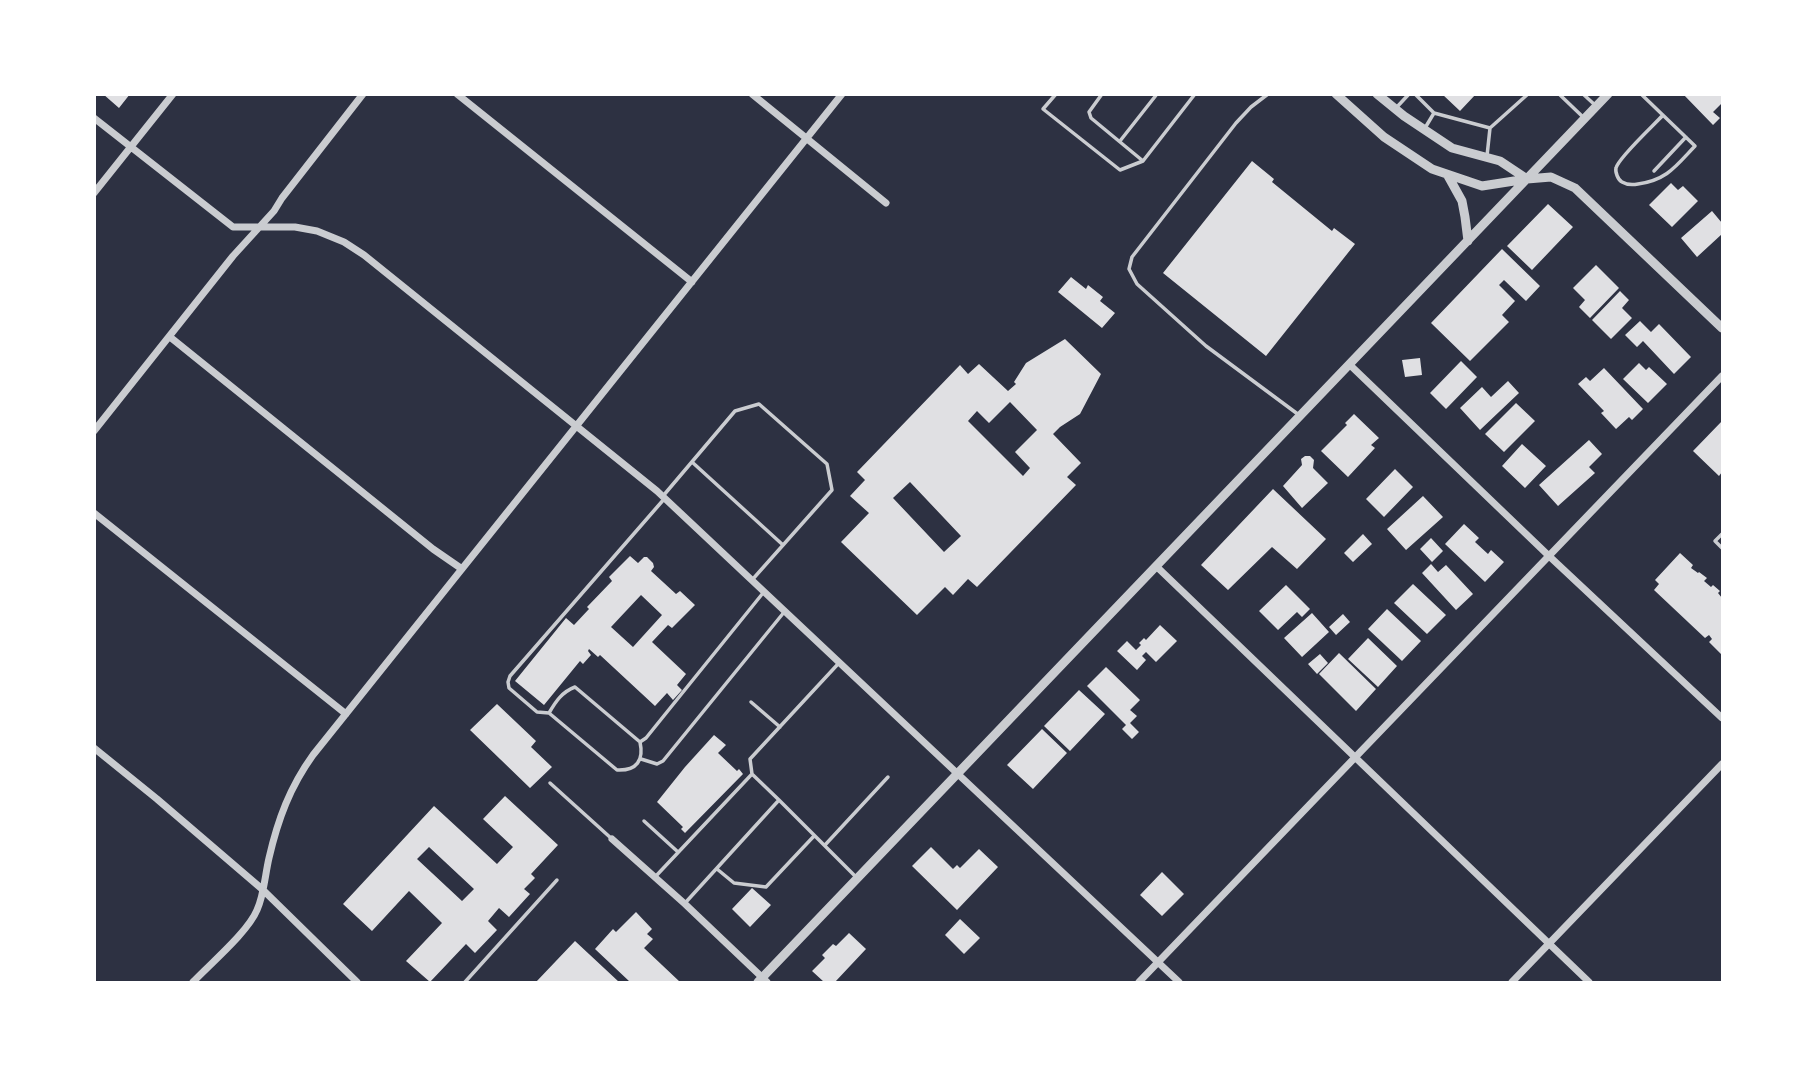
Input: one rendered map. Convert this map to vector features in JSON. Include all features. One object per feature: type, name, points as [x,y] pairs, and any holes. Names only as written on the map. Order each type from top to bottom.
[{"type":"street","points":[[94,193],[173,94]]},
{"type":"street","points":[[94,431],[233,256],[259,228],[363,94]]},
{"type":"street","points":[[457,94],[692,282]]},
{"type":"street","points":[[752,94],[886,203]]},
{"type":"street","points":[[193,982],[251,922],[258,908],[274,837],[291,789],[313,755],[842,94]]},
{"type":"street","points":[[1336,94],[1384,136],[1432,169],[1482,186],[1551,177],[1575,187],[1723,328]]},
{"type":"street","points":[[1377,94],[1452,148],[1500,162],[1527,179]]},
{"type":"street","points":[[612,839],[685,904],[762,981],[958,772],[1608,94]]},
{"type":"street","points":[[94,118],[233,227],[295,227],[317,231],[344,242],[364,255],[664,497],[1180,982]]},
{"type":"street","points":[[1447,174],[1462,201],[1468,241]]},
{"type":"street","points":[[170,337],[433,549],[462,569]]},
{"type":"street","points":[[1350,365],[1723,718]]},
{"type":"street","points":[[1139,982],[1723,376]]},
{"type":"street","points":[[94,513],[346,714]]},
{"type":"street","points":[[1156,566],[1589,982]]},
{"type":"street","points":[[94,748],[262,889],[357,982]]},
{"type":"street","points":[[1512,982],[1723,764]]},
{"type":"lane","points":[[1056,94],[1043,109],[1120,170],[1143,161],[1195,94]]},
{"type":"lane","points":[[1102,94],[1089,112],[1091,118],[1143,161]]},
{"type":"lane","points":[[1120,141],[1157,94]]},
{"type":"lane","points":[[1268,94],[1251,107],[1237,123],[1132,257],[1129,269],[1137,284],[1206,346],[1301,416]]},
{"type":"lane","points":[[1395,109],[1409,94]]},
{"type":"lane","points":[[1415,94],[1434,113],[1490,128]]},
{"type":"lane","points":[[1419,99],[1424,94]]},
{"type":"lane","points":[[1517,94],[1522,100]]},
{"type":"lane","points":[[1487,158],[1490,128],[1528,94]]},
{"type":"lane","points":[[1559,94],[1585,119]]},
{"type":"lane","points":[[1583,94],[1597,107]]},
{"type":"lane","points":[[1641,94],[1663,115],[1686,137],[1695,146],[1667,175],[1655,181],[1633,185],[1623,183],[1616,168],[1621,159],[1663,115]]},
{"type":"lane","points":[[1424,129],[1434,113]]},
{"type":"lane","points":[[1654,171],[1686,137]]},
{"type":"lane","points":[[549,713],[558,698],[575,687],[640,742],[641,759],[626,771],[617,770],[549,713],[537,712],[509,688],[508,682],[510,676],[735,411],[759,404],[827,464],[832,490],[752,580]]},
{"type":"lane","points":[[692,462],[783,545]]},
{"type":"lane","points":[[1723,534],[1715,541],[1723,548]]},
{"type":"lane","points":[[640,742],[765,592]]},
{"type":"lane","points":[[641,759],[657,764],[663,761],[785,611]]},
{"type":"lane","points":[[840,662],[750,759],[752,774],[857,878]]},
{"type":"lane","points":[[751,702],[780,727]]},
{"type":"lane","points":[[655,877],[752,774]]},
{"type":"lane","points":[[825,845],[888,777]]},
{"type":"lane","points":[[550,783],[612,839]]},
{"type":"lane","points":[[685,904],[779,800]]},
{"type":"lane","points":[[644,821],[678,852]]},
{"type":"lane","points":[[717,869],[734,883],[766,887],[814,836]]},
{"type":"lane","points":[[465,982],[557,880]]},
{"type":"building","points":[[103,94],[130,94],[119,108]]},
{"type":"building","points":[[1442,94],[1476,94],[1460,111]]},
{"type":"building","points":[[1683,94],[1722,94],[1722,103],[1713,112],[1720,118],[1713,125]]},
{"type":"building","points":[[1252,161],[1274,179],[1272,182],[1332,231],[1334,228],[1355,244],[1266,356],[1163,273]]},
{"type":"building","points":[[1671,183],[1678,190],[1683,186],[1698,201],[1672,227],[1649,205]]},
{"type":"building","points":[[1548,204],[1573,227],[1532,270],[1507,246]]},
{"type":"building","points":[[1712,211],[1722,223],[1722,234],[1697,257],[1681,238]]},
{"type":"building","points":[[1502,249],[1540,286],[1526,301],[1504,280],[1499,285],[1515,301],[1502,315],[1509,322],[1470,361],[1431,323]]},
{"type":"building","points":[[1596,265],[1619,288],[1590,318],[1579,307],[1585,300],[1573,288]]},
{"type":"building","points":[[1071,277],[1086,289],[1088,285],[1103,297],[1100,301],[1115,313],[1102,328],[1058,292]]},
{"type":"building","points":[[1620,291],[1629,300],[1622,308],[1632,318],[1611,339],[1592,320]]},
{"type":"building","points":[[1640,321],[1651,332],[1659,324],[1691,357],[1674,374],[1643,341],[1637,347],[1625,335]]},
{"type":"building","points":[[1065,339],[1101,374],[1080,414],[1053,434],[1081,463],[1067,477],[1076,485],[977,587],[968,579],[953,595],[945,587],[917,615],[841,542],[869,513],[850,496],[865,480],[857,472],[960,365],[968,374],[979,364],[1008,391],[1016,384],[1014,382],[1026,363]],"holes":[[[1010,402],[1037,430],[1015,452],[1030,468],[1023,476],[968,421],[977,411],[989,423]],[[910,482],[961,536],[944,552],[893,498]]]},
{"type":"building","points":[[1420,358],[1422,375],[1405,377],[1402,360]]},
{"type":"building","points":[[1461,361],[1477,377],[1446,409],[1430,393]]},
{"type":"building","points":[[1639,363],[1646,370],[1649,367],[1667,384],[1648,403],[1623,379]]},
{"type":"building","points":[[1604,368],[1643,409],[1632,420],[1629,417],[1616,429],[1601,413],[1604,411],[1578,384],[1586,377],[1590,381]]},
{"type":"building","points":[[1508,381],[1519,393],[1480,430],[1460,408],[1482,387],[1491,397]]},
{"type":"building","points":[[1516,403],[1535,421],[1504,452],[1485,434]]},
{"type":"building","points":[[1354,414],[1379,438],[1371,445],[1375,448],[1348,477],[1321,451]]},
{"type":"building","points":[[1722,421],[1722,472],[1719,476],[1693,451]]},
{"type":"building","points":[[1589,440],[1602,454],[1589,467],[1595,473],[1558,506],[1539,485]]},
{"type":"building","points":[[1522,444],[1546,466],[1525,488],[1502,466]]},
{"type":"building","points":[[1305,456],[1314,460],[1313,468],[1328,483],[1302,508],[1283,486],[1302,465],[1301,459]]},
{"type":"building","points":[[1395,469],[1413,487],[1384,517],[1366,499]]},
{"type":"building","points":[[1273,489],[1326,539],[1297,569],[1272,547],[1228,590],[1201,565]]},
{"type":"building","points":[[1423,496],[1443,517],[1406,550],[1387,529]]},
{"type":"building","points":[[1464,524],[1479,538],[1475,542],[1488,554],[1491,550],[1504,562],[1485,582],[1445,544]]},
{"type":"building","points":[[1363,534],[1372,544],[1353,562],[1344,553]]},
{"type":"building","points":[[1431,538],[1443,551],[1432,562],[1420,549]]},
{"type":"building","points":[[1680,553],[1693,565],[1691,568],[1707,578],[1704,581],[1720,591],[1722,655],[1709,642],[1712,639],[1709,635],[1705,638],[1654,590],[1659,584],[1655,580]]},
{"type":"building","points":[[630,556],[638,563],[647,557],[653,563],[651,571],[676,594],[680,591],[695,605],[672,628],[668,625],[652,642],[686,674],[677,685],[682,690],[673,700],[667,693],[655,706],[600,655],[598,657],[589,649],[591,655],[583,664],[580,661],[544,705],[515,681],[566,618],[574,625],[589,609],[587,607],[612,581],[609,577]],"holes":[[[641,595],[662,615],[633,647],[611,627]]]},
{"type":"building","points":[[1431,564],[1438,572],[1446,565],[1473,594],[1456,610],[1422,573]]},
{"type":"building","points":[[1413,584],[1446,615],[1427,634],[1394,603]]},
{"type":"building","points":[[1286,585],[1310,609],[1302,617],[1297,612],[1278,630],[1259,611]]},
{"type":"building","points":[[1387,609],[1421,641],[1402,661],[1368,629]]},
{"type":"building","points":[[1312,613],[1329,632],[1302,657],[1284,638]]},
{"type":"building","points":[[1343,614],[1350,622],[1336,635],[1329,627]]},
{"type":"building","points":[[1160,625],[1177,641],[1156,662],[1146,652],[1142,656],[1146,660],[1137,670],[1117,651],[1127,641],[1136,650],[1141,645],[1139,643],[1144,638],[1146,640]]},
{"type":"building","points":[[1368,638],[1397,666],[1378,687],[1348,659]]},
{"type":"building","points":[[1339,653],[1376,689],[1356,711],[1319,674]]},
{"type":"building","points":[[1320,654],[1328,663],[1317,674],[1308,664]]},
{"type":"building","points":[[1106,667],[1140,700],[1130,710],[1137,716],[1130,723],[1139,732],[1132,739],[1122,729],[1126,725],[1087,686]]},
{"type":"building","points":[[1079,690],[1105,714],[1070,751],[1044,726]]},
{"type":"building","points":[[497,704],[536,741],[531,747],[552,767],[530,788],[470,730]]},
{"type":"building","points":[[1042,729],[1067,753],[1033,789],[1007,765]]},
{"type":"building","points":[[714,735],[726,745],[718,753],[743,774],[685,833],[681,829],[683,827],[657,802]]},
{"type":"building","points":[[505,796],[558,845],[531,874],[535,878],[524,889],[530,894],[509,917],[499,908],[488,921],[497,930],[475,953],[466,944],[430,982],[406,961],[442,923],[409,891],[372,931],[343,904],[434,806],[497,864],[513,847],[483,819]],"holes":[[[429,847],[474,889],[462,901],[417,859]]]},
{"type":"building","points":[[931,847],[953,869],[957,865],[960,868],[979,849],[998,867],[957,910],[912,866]]},
{"type":"building","points":[[1162,872],[1184,894],[1162,916],[1140,895]]},
{"type":"building","points":[[752,888],[771,905],[750,927],[732,909]]},
{"type":"building","points":[[636,912],[652,929],[647,934],[653,939],[644,948],[680,982],[630,982],[595,949],[613,929],[616,932]]},
{"type":"building","points":[[960,919],[980,938],[964,954],[945,935]]},
{"type":"building","points":[[849,933],[866,949],[835,982],[824,982],[812,971],[825,958],[822,955]]},
{"type":"building","points":[[575,941],[619,982],[536,982]]}]
